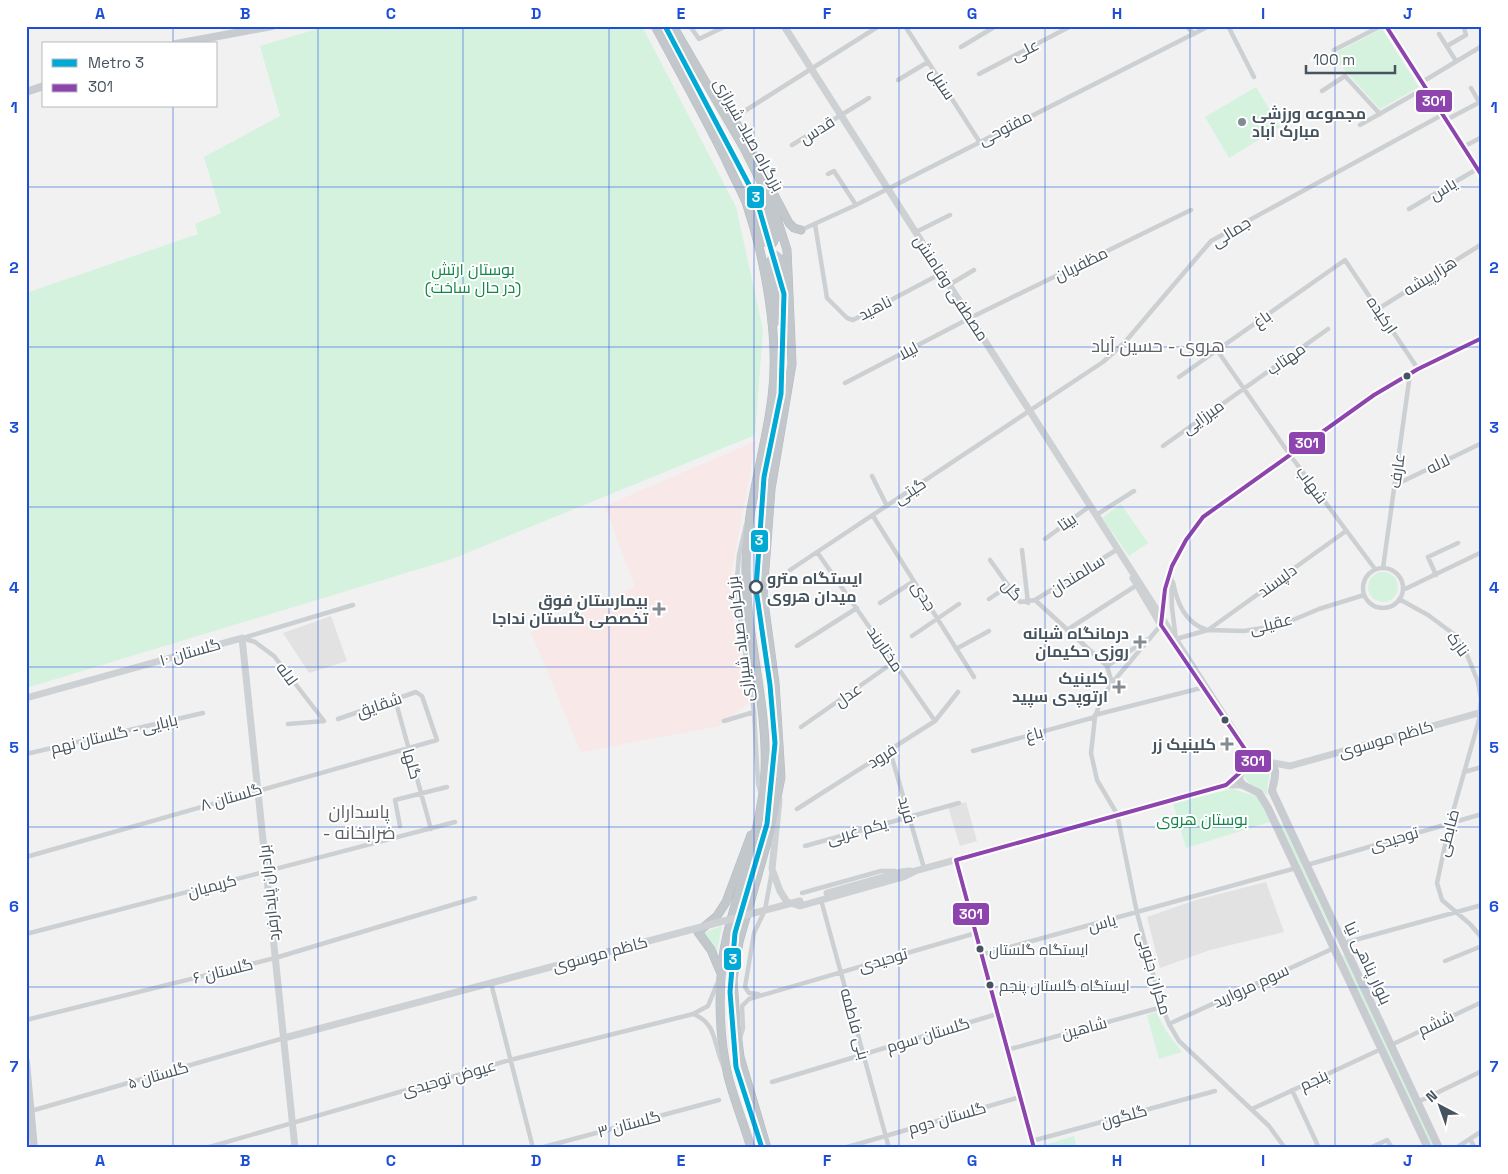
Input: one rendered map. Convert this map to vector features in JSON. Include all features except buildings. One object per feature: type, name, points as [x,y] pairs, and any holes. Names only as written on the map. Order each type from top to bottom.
[{"type":"highway","name":"بزرگراه صیاد شیرازی","points":[[655,26],[718,144],[745,202],[760,255],[774,330],[772,397],[750,504],[746,567],[747,602],[762,702],[765,773],[759,817],[727,932],[721,973],[724,1054],[728,1077],[751,1148]]},
{"type":"highway","name":"بزرگراه صیاد شیرازی","points":[[673,26],[715,98],[773,206],[787,250],[792,364],[771,490],[763,595],[775,683],[781,777],[770,832],[736,961],[733,995],[744,1071],[767,1148]]},
{"type":"highway","points":[[715,98],[731,113],[789,223],[794,228],[801,230]]},
{"type":"highway","points":[[745,202],[757,217],[766,242],[772,243],[776,236],[760,182]]},
{"type":"highway","points":[[774,330],[777,306],[769,263],[774,255],[782,261],[790,311]]},
{"type":"highway","points":[[721,973],[711,950],[698,932],[717,916],[726,902],[742,854],[759,817]]},
{"type":"main road","points":[[187,42],[272,26]]},
{"type":"main road","name":"مصطفی وفامنش","points":[[784,26],[1152,602],[1162,623],[1176,639],[1253,761]]},
{"type":"main road","points":[[26,92],[42,87]]},
{"type":"main road","name":"مصطفی وفامنش","points":[[1118,549],[1137,586],[1192,673],[1205,687]]},
{"type":"main road","name":"گلستان ۱۰","points":[[26,698],[242,638]]},
{"type":"main road","name":"برادران پایدارفرد","points":[[242,638],[295,1148]]},
{"type":"main road","name":"کاظم موسوی","points":[[1268,762],[1290,766],[1481,713]]},
{"type":"main road","points":[[1226,785],[1241,769],[1253,761],[1268,762]]},
{"type":"main road","name":"بلوار پناهی نیا","points":[[1268,762],[1275,773],[1272,791],[1439,1148]]},
{"type":"main road","points":[[1241,769],[1239,780],[1243,785]]},
{"type":"main road","points":[[781,777],[772,869],[780,891],[787,902],[800,904]]},
{"type":"main road","name":"کاظم موسوی","points":[[284,1038],[686,931],[821,900],[903,877],[924,868],[1226,785],[1243,785]]},
{"type":"main road","name":"بلوار پناهی نیا","points":[[1243,785],[1260,794],[1428,1148]]},
{"type":"main road","points":[[956,860],[1033,1145]]},
{"type":"main road","name":"کاظم موسوی","points":[[800,904],[901,872],[916,871]]},
{"type":"main road","points":[[1334,948],[1344,943]]},
{"type":"main road","points":[[26,1062],[31,1111],[31,1143]]},
{"type":"street","points":[[690,26],[699,39],[726,26]]},
{"type":"street","points":[[743,112],[879,26]]},
{"type":"street","name":"سنبل","points":[[905,26],[979,141]]},
{"type":"street","points":[[961,47],[996,26]]},
{"type":"street","name":"علی","points":[[979,74],[1071,26]]},
{"type":"street","points":[[1186,26],[1194,34]]},
{"type":"street","name":"مفتوحی","points":[[801,230],[856,205],[1209,26]]},
{"type":"street","points":[[1228,26],[1254,77]]},
{"type":"street","points":[[1334,50],[1381,26]]},
{"type":"street","points":[[1386,26],[1482,176]]},
{"type":"street","points":[[1447,46],[1466,35],[1464,28],[1466,26]]},
{"type":"street","points":[[1439,34],[1456,61]]},
{"type":"street","points":[[1422,82],[1482,46]]},
{"type":"street","points":[[898,80],[928,62]]},
{"type":"street","points":[[1322,91],[1345,76],[1380,114]]},
{"type":"street","points":[[1360,125],[1426,88]]},
{"type":"street","points":[[1446,120],[1480,101],[1471,88]]},
{"type":"street","points":[[841,116],[869,98]]},
{"type":"street","name":"جمالی","points":[[1030,412],[1103,362],[1125,342],[1211,241],[1442,115]]},
{"type":"street","name":"قدس","points":[[792,145],[841,116]]},
{"type":"street","points":[[1463,147],[1482,138]]},
{"type":"street","name":"یاس","points":[[1408,210],[1477,169]]},
{"type":"street","points":[[828,174],[834,171],[856,205]]},
{"type":"street","name":"مظفریان","points":[[970,318],[1191,210]]},
{"type":"street","points":[[916,232],[950,215]]},
{"type":"street","name":"ناهید","points":[[815,224],[827,298],[848,318],[853,320],[942,273]]},
{"type":"street","name":"هزارپیشه","points":[[1378,309],[1482,244]]},
{"type":"street","name":"ارکیده","points":[[1346,260],[1418,369]]},
{"type":"street","name":"باغ","points":[[1179,377],[1346,260]]},
{"type":"street","points":[[949,285],[974,270]]},
{"type":"street","name":"لیلا","points":[[845,383],[970,318]]},
{"type":"street","name":"مهتاب","points":[[1244,388],[1328,329]]},
{"type":"street","points":[[1118,814],[1100,788],[1093,770],[1090,753],[1095,716],[1101,700],[1112,683],[1162,623],[1166,582],[1193,529],[1204,517],[1374,395],[1418,369],[1482,338]]},
{"type":"street","name":"شهاب","points":[[1217,350],[1290,455],[1375,569]]},
{"type":"street","name":"عارف","points":[[1383,568],[1410,374]]},
{"type":"street","name":"میرزایی","points":[[1163,446],[1244,388]]},
{"type":"street","name":"گیتی","points":[[790,570],[1030,412]]},
{"type":"street","name":"لاله","points":[[1395,485],[1482,443]]},
{"type":"street","points":[[872,476],[887,506]]},
{"type":"street","points":[[1096,516],[1134,491]]},
{"type":"street","points":[[750,504],[739,555],[736,591],[754,712],[758,783],[762,798]]},
{"type":"street","name":"بیتا","points":[[1044,538],[1090,506]]},
{"type":"street","name":"جدی","points":[[873,516],[974,677]]},
{"type":"street","name":"دلپسند","points":[[1208,630],[1346,531]]},
{"type":"street","points":[[1436,575],[1428,557],[1458,543]]},
{"type":"street","name":"سالمندان","points":[[1035,600],[1118,549]]},
{"type":"street","points":[[1022,550],[1028,602]]},
{"type":"street","name":"مختاربند","points":[[817,552],[935,721]]},
{"type":"street","points":[[1403,590],[1482,552]]},
{"type":"street","name":"گل","points":[[990,560],[1007,587],[1020,602],[1035,600],[1107,666]]},
{"type":"street","points":[[1383,568],[1395,572],[1400,577],[1403,590],[1399,600],[1390,606],[1378,607],[1372,605],[1364,595],[1363,583],[1375,569],[1383,568]]},
{"type":"street","points":[[1171,570],[1176,596],[1183,612],[1201,628],[1208,630]]},
{"type":"street","points":[[1171,570],[1172,608],[1176,639]]},
{"type":"street","points":[[880,603],[914,581]]},
{"type":"street","points":[[1067,630],[1137,586]]},
{"type":"street","points":[[989,599],[1007,587]]},
{"type":"street","name":"عقیلی","points":[[1176,639],[1208,630],[1235,632],[1272,627],[1364,595]]},
{"type":"street","name":"نازک","points":[[1399,600],[1434,618],[1455,635],[1465,650],[1478,682],[1481,713]]},
{"type":"street","points":[[1152,602],[1163,610]]},
{"type":"street","points":[[912,636],[959,604]]},
{"type":"street","name":"گلستان ۱۰","points":[[242,638],[353,605]]},
{"type":"street","points":[[797,646],[857,608]]},
{"type":"street","points":[[956,649],[989,631]]},
{"type":"street","points":[[1112,683],[1107,666],[1152,636]]},
{"type":"street","name":"لاله","points":[[242,638],[255,642],[274,656],[324,720],[288,724]]},
{"type":"street","name":"عدل","points":[[802,727],[894,662]]},
{"type":"street","points":[[1478,682],[1482,676]]},
{"type":"street","name":"باغ","points":[[973,751],[1205,687]]},
{"type":"street","name":"فرود","points":[[797,809],[935,721],[958,692]]},
{"type":"street","name":"شقایق","points":[[338,720],[395,698],[420,693],[436,740]]},
{"type":"street","name":"گلها","points":[[395,698],[407,748],[431,829]]},
{"type":"street","points":[[724,721],[754,712]]},
{"type":"street","name":"بابایی - گلستان نهم","points":[[26,754],[203,713]]},
{"type":"street","name":"ضابطی","points":[[1481,713],[1450,822],[1437,883],[1442,900],[1470,924],[1482,938]]},
{"type":"street","name":"گلستان ۸","points":[[26,857],[436,740]]},
{"type":"street","name":"فرید","points":[[890,751],[924,868]]},
{"type":"street","points":[[1464,772],[1482,767]]},
{"type":"street","points":[[400,826],[394,802],[447,787]]},
{"type":"street","name":"یکم غربی","points":[[805,846],[959,803]]},
{"type":"street","name":"مکران جنوبی","points":[[1118,814],[1137,914],[1162,1007],[1169,1024],[1184,1046],[1269,1126],[1285,1148]]},
{"type":"street","name":"توحیدی","points":[[1307,865],[1482,814]]},
{"type":"street","name":"کریمیان","points":[[26,934],[455,822]]},
{"type":"street","points":[[1137,914],[1296,868]]},
{"type":"street","points":[[762,994],[749,993],[745,987],[755,929],[766,910],[772,869]]},
{"type":"street","points":[[802,893],[881,871],[901,872]]},
{"type":"street","name":"گلستان ۶","points":[[26,1020],[275,958],[476,898]]},
{"type":"street","name":"بنی فاطمه","points":[[821,900],[889,1148]]},
{"type":"street","points":[[1344,943],[1482,905]]},
{"type":"street","name":"یاس","points":[[982,955],[1137,914]]},
{"type":"street","name":"توحیدی","points":[[739,1042],[743,1028],[742,1006],[746,1001],[762,994],[976,933]]},
{"type":"street","points":[[1445,961],[1482,946]]},
{"type":"street","name":"سوم مروارید","points":[[1169,1024],[1334,948]]},
{"type":"street","points":[[693,1014],[711,1003],[721,973]]},
{"type":"street","points":[[491,983],[532,1148]]},
{"type":"street","name":"ششم","points":[[1391,1045],[1482,1002]]},
{"type":"street","name":"شاهین","points":[[1007,1050],[1162,1007]]},
{"type":"street","points":[[693,1014],[704,1018],[709,1024],[728,1077]]},
{"type":"street","name":"عیوض توحیدی","points":[[206,1148],[510,1060],[693,1014]]},
{"type":"street","name":"گلستان سوم","points":[[772,1082],[998,1014]]},
{"type":"street","name":"گلستان ۵","points":[[31,1111],[284,1038]]},
{"type":"street","name":"پنجم","points":[[1252,1109],[1376,1051]]},
{"type":"street","points":[[1418,1102],[1482,1070]]},
{"type":"street","points":[[1292,1090],[1319,1148]]},
{"type":"street","name":"گلگون","points":[[1033,1145],[1215,1091]]},
{"type":"street","name":"گلستان دوم","points":[[844,1148],[1020,1097]]},
{"type":"street","name":"گلستان ۳","points":[[540,1148],[718,1100]]},
{"type":"street","points":[[1456,1148],[1482,1131]]},
{"type":"street","points":[[1470,1138],[1474,1148]]},
{"type":"street","points":[[1370,1148],[1387,1140],[1392,1148]]},
{"type":"shaded area","name":"بیمارستان فوق تخصصی گلستان نداجا","points":[[756,441],[729,585],[735,631],[749,703],[719,726],[581,752],[531,632],[635,587],[605,506]]},
{"type":"shaded area","points":[[331,616],[347,661],[309,673],[283,633]]},
{"type":"shaded area","points":[[966,802],[977,841],[960,846],[948,807]]},
{"type":"shaded area","points":[[1266,882],[1284,932],[1210,950],[1160,968],[1147,917],[1196,900]]},
{"type":"green space","name":"بوستان ارتش (در حال ساخت)","points":[[327,26],[642,26],[736,207],[763,330],[755,435],[452,559],[26,688],[26,293],[198,234],[195,224],[221,213],[204,157],[280,116],[260,46]]},
{"type":"green space","points":[[1382,29],[1419,87],[1380,109],[1331,55]]},
{"type":"green space","name":"مجموعه ورزشی مبارک آباد","points":[[1256,87],[1280,127],[1229,158],[1205,117]]},
{"type":"green space","points":[[1121,504],[1148,543],[1129,556],[1102,518]]},
{"type":"green space","points":[[1383,572],[1394,576],[1398,587],[1394,598],[1383,602],[1372,598],[1368,587],[1372,576]]},
{"type":"green space","points":[[1263,765],[1270,770],[1267,788],[1268,796],[1251,784],[1244,775],[1249,769]]},
{"type":"green space","name":"بوستان هروی","points":[[1232,789],[1258,797],[1270,822],[1186,848],[1173,803]]},
{"type":"green space","points":[[1281,823],[1284,824],[1331,925],[1330,928],[1280,826]]},
{"type":"green space","points":[[722,926],[716,956],[703,933]]},
{"type":"green space","points":[[1345,954],[1435,1148],[1431,1148],[1342,956]]},
{"type":"green space","points":[[1156,1012],[1166,1031],[1182,1052],[1159,1059],[1147,1015]]},
{"type":"green space","points":[[1074,1136],[1077,1148],[1038,1148],[1038,1147]]},
{"type":"metro line","name":"3","points":[[665,26],[756,198],[784,294],[781,394],[764,477],[756,589],[770,685],[775,743],[767,824],[735,933],[730,992],[736,1067],[762,1148]]},
{"type":"transit line","name":"301","points":[[1386,26],[1482,176]]},
{"type":"transit line","name":"301","points":[[1034,1148],[956,860],[1226,785],[1253,761],[1161,625],[1165,589],[1172,566],[1186,540],[1203,517],[1374,395],[1418,369],[1482,338]]},
{"type":"place","name":"مجموعه ورزشی مبارک آباد","points":[[1242,122]]},
{"type":"place","name":"ایستگاه مترو میدان هروی","points":[[756,587]]},
{"type":"place","name":"بیمارستان فوق تخصصی گلستان نداجا","points":[[659,609]]},
{"type":"place","name":"درمانگاه شبانه روزی حکیمان","points":[[1140,642]]},
{"type":"place","name":"کلینیک ارتوپدی سپید","points":[[1119,687]]},
{"type":"place","name":"کلینیک زر","points":[[1227,744]]},
{"type":"place","name":"ایستگاه گلستان","points":[[980,949]]},
{"type":"place","name":"ایستگاه گلستان پنجم","points":[[990,985]]},
{"type":"district","name":"هروی - حسین آباد","points":[[1158,345]]},
{"type":"district","name":"پاسداران - ضرابخانه","points":[[359,821]]}]
